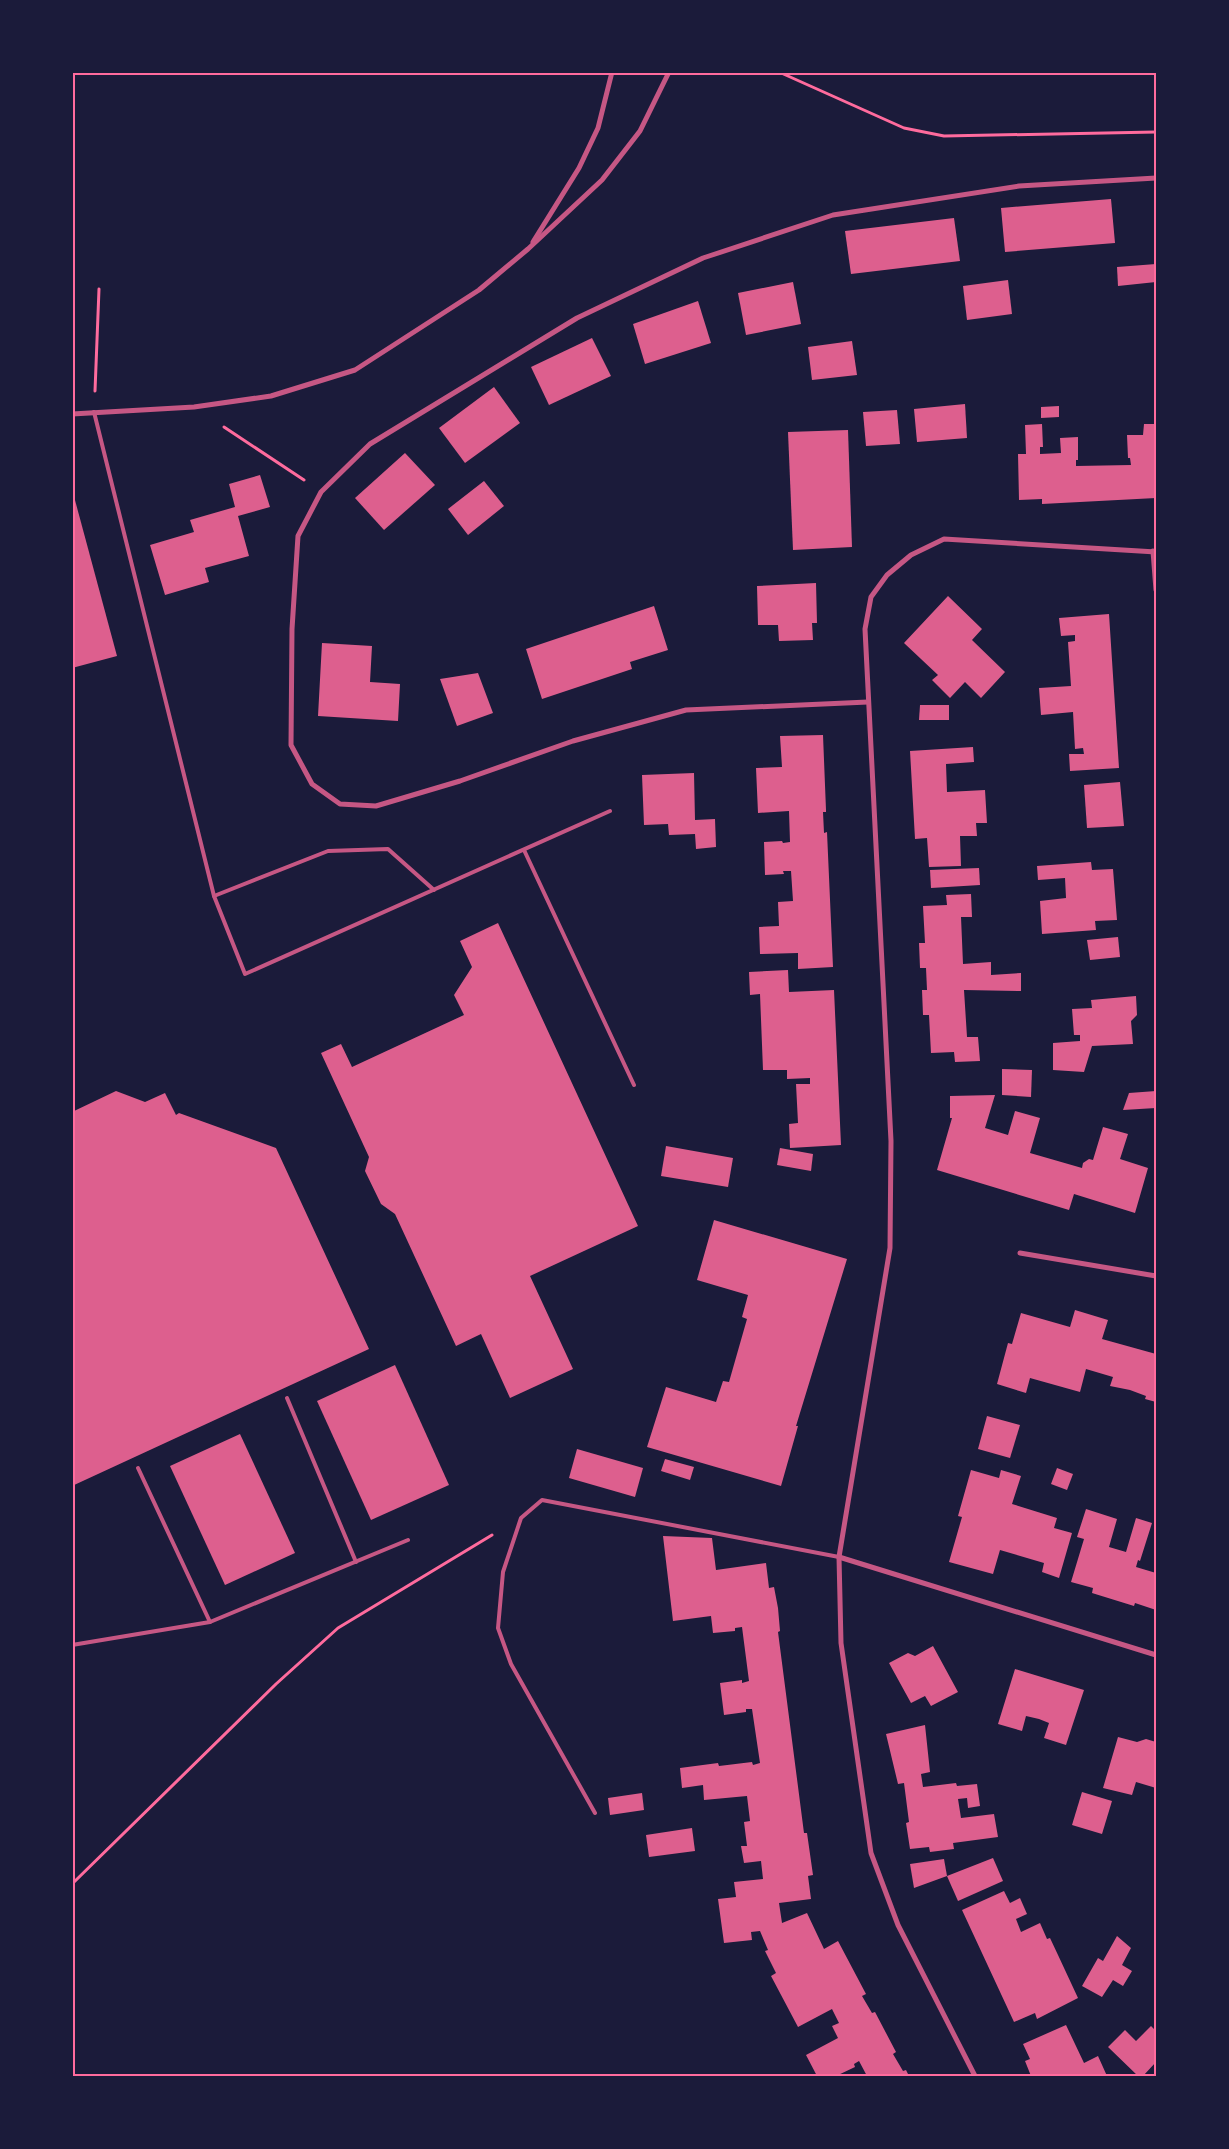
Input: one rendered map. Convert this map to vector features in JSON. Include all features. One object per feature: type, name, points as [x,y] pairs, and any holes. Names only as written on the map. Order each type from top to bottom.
[{"type":"street","points":[[605,72],[610,81]]},
{"type":"street","points":[[528,249],[579,168],[598,128],[612,72]]},
{"type":"street","points":[[72,414],[194,407],[272,396],[355,370],[479,290],[528,249],[602,180],[640,131],[669,72]]},
{"type":"street","points":[[868,702],[686,710],[573,741],[460,781],[376,806],[340,804],[312,784],[291,745],[292,629],[298,536],[321,492],[370,444],[577,318],[703,258],[833,214],[1019,186],[1156,178]]},
{"type":"street","points":[[975,2076],[898,1925],[870,1853],[841,1643],[839,1557],[890,1248],[891,1141],[865,629],[871,597],[888,575],[911,555],[944,539],[1155,552],[1156,590]]},
{"type":"street","points":[[1020,1253],[1156,1276]]},
{"type":"street","points":[[839,1557],[1156,1655]]},
{"type":"lane","points":[[94,412],[214,896],[245,974],[610,811]]},
{"type":"lane","points":[[214,896],[328,851],[388,849],[434,890]]},
{"type":"lane","points":[[524,850],[634,1085]]},
{"type":"lane","points":[[287,1398],[356,1562]]},
{"type":"lane","points":[[138,1468],[210,1622]]},
{"type":"lane","points":[[595,1813],[511,1664],[498,1628],[503,1572],[521,1518],[542,1500],[839,1557]]},
{"type":"lane","points":[[72,1645],[210,1622],[408,1540]]},
{"type":"path","points":[[780,72],[904,128],[944,136],[1156,132]]},
{"type":"path","points":[[94,412],[99,289]]},
{"type":"path","points":[[194,407],[321,492]]},
{"type":"path","points":[[72,1884],[276,1684],[338,1628],[521,1518]]},
{"type":"building","points":[[1111,199],[1115,243],[1005,252],[1001,208]]},
{"type":"building","points":[[954,218],[960,261],[851,274],[845,231]]},
{"type":"building","points":[[1156,264],[1156,282],[1118,286],[1117,267]]},
{"type":"building","points":[[1008,280],[1012,314],[967,320],[963,286]]},
{"type":"building","points":[[793,282],[801,324],[746,335],[738,293]]},
{"type":"building","points":[[698,301],[711,343],[645,364],[633,324]]},
{"type":"building","points":[[592,338],[611,376],[549,405],[531,367]]},
{"type":"building","points":[[852,341],[857,375],[812,380],[808,347]]},
{"type":"building","points":[[494,387],[520,423],[465,463],[439,428]]},
{"type":"building","points":[[965,404],[967,438],[917,442],[914,409]]},
{"type":"building","points":[[1059,406],[1059,417],[1041,418],[1041,407]]},
{"type":"building","points":[[897,410],[900,444],[866,446],[863,412]]},
{"type":"building","points":[[1042,424],[1043,447],[1040,447],[1040,454],[1061,453],[1060,438],[1078,437],[1078,460],[1076,460],[1076,466],[1131,465],[1130,458],[1128,458],[1127,435],[1143,435],[1144,424],[1156,424],[1156,498],[1042,504],[1042,499],[1019,500],[1018,454],[1026,454],[1025,425]]},
{"type":"building","points":[[848,430],[852,547],[793,550],[788,432]]},
{"type":"building","points":[[405,453],[435,485],[384,530],[355,498]]},
{"type":"building","points":[[260,475],[270,507],[238,516],[249,556],[205,568],[209,582],[165,595],[150,545],[194,532],[190,520],[235,507],[229,484]]},
{"type":"building","points":[[484,481],[504,506],[468,535],[448,509]]},
{"type":"building","points":[[72,489],[117,656],[72,668]]},
{"type":"building","points":[[816,583],[817,623],[812,623],[813,640],[779,641],[778,625],[758,625],[757,586]]},
{"type":"building","points":[[948,596],[982,629],[972,640],[1005,672],[981,698],[965,682],[950,698],[932,680],[938,675],[904,643]]},
{"type":"building","points":[[654,606],[668,650],[630,662],[632,669],[542,699],[526,649]]},
{"type":"building","points":[[1109,614],[1119,768],[1070,771],[1069,754],[1084,754],[1083,748],[1075,749],[1073,712],[1041,715],[1039,688],[1071,686],[1068,642],[1075,641],[1075,635],[1061,636],[1059,618]]},
{"type":"building","points":[[322,643],[372,646],[370,682],[400,684],[398,721],[318,716]]},
{"type":"building","points":[[478,673],[493,713],[457,726],[440,679]]},
{"type":"building","points":[[920,705],[949,705],[949,720],[919,720]]},
{"type":"building","points":[[823,735],[826,812],[823,812],[824,833],[827,832],[833,967],[798,969],[798,953],[760,954],[759,927],[779,926],[778,902],[793,901],[791,871],[783,871],[784,874],[765,875],[764,842],[790,842],[789,811],[758,813],[756,768],[782,767],[780,736]]},
{"type":"building","points":[[973,747],[974,762],[946,764],[947,792],[985,790],[987,823],[976,823],[977,836],[960,836],[961,866],[929,867],[927,838],[915,839],[910,751]]},
{"type":"building","points":[[694,773],[695,820],[715,819],[716,847],[696,849],[695,834],[669,835],[668,824],[644,825],[642,775]]},
{"type":"building","points":[[1120,782],[1124,826],[1087,828],[1084,785]]},
{"type":"building","points":[[1091,862],[1092,870],[1113,869],[1117,920],[1095,921],[1096,930],[1042,934],[1040,901],[1066,898],[1065,878],[1038,880],[1037,866]]},
{"type":"building","points":[[979,868],[980,885],[931,888],[930,870]]},
{"type":"building","points":[[971,894],[972,917],[961,917],[963,964],[991,962],[991,975],[1021,973],[1021,991],[964,990],[967,1037],[978,1037],[980,1061],[955,1062],[954,1052],[931,1053],[929,1015],[923,1015],[922,990],[927,990],[926,968],[920,968],[919,943],[925,943],[923,906],[947,905],[946,895]]},
{"type":"building","points":[[498,923],[638,1226],[530,1276],[573,1369],[510,1398],[481,1334],[456,1346],[395,1214],[381,1204],[365,1171],[369,1157],[321,1053],[341,1044],[352,1067],[464,1015],[454,995],[472,967],[460,941]]},
{"type":"building","points":[[1118,937],[1120,957],[1090,960],[1087,940]]},
{"type":"building","points":[[788,970],[789,992],[834,990],[841,1145],[790,1148],[789,1124],[798,1123],[796,1084],[810,1084],[810,1078],[787,1079],[787,1070],[763,1070],[760,994],[750,995],[749,972]]},
{"type":"building","points":[[1136,996],[1137,1015],[1131,1021],[1133,1044],[1092,1046],[1084,1072],[1053,1070],[1053,1043],[1080,1041],[1080,1035],[1074,1035],[1072,1009],[1092,1008],[1091,1000]]},
{"type":"building","points":[[1002,1069],[1032,1070],[1031,1097],[1002,1095]]},
{"type":"building","points":[[116,1091],[145,1102],[165,1093],[176,1115],[179,1113],[276,1148],[369,1349],[72,1486],[72,1112]]},
{"type":"building","points":[[1156,1091],[1156,1108],[1123,1110],[1129,1093]]},
{"type":"building","points":[[995,1095],[985,1128],[1008,1135],[1015,1111],[1040,1118],[1030,1153],[1082,1168],[1083,1163],[1089,1159],[1093,1160],[1103,1127],[1128,1134],[1120,1159],[1148,1168],[1135,1213],[1074,1194],[1069,1210],[937,1170],[952,1118],[950,1118],[950,1096]]},
{"type":"building","points":[[666,1146],[733,1158],[728,1187],[661,1176]]},
{"type":"building","points":[[780,1148],[813,1154],[811,1171],[777,1165]]},
{"type":"building","points":[[714,1220],[847,1259],[796,1426],[798,1426],[781,1486],[647,1447],[666,1387],[716,1402],[723,1381],[729,1382],[747,1319],[742,1317],[748,1295],[697,1280]]},
{"type":"building","points":[[1075,1310],[1108,1320],[1102,1339],[1156,1354],[1156,1402],[1145,1399],[1146,1396],[1130,1390],[1110,1386],[1113,1377],[1086,1369],[1080,1392],[1030,1378],[1026,1393],[997,1384],[1008,1343],[1012,1344],[1021,1313],[1070,1327]]},
{"type":"building","points":[[395,1365],[449,1485],[371,1520],[317,1401]]},
{"type":"building","points":[[987,1416],[1020,1425],[1010,1458],[978,1449]]},
{"type":"building","points":[[240,1434],[295,1553],[225,1585],[170,1466]]},
{"type":"building","points":[[577,1449],[643,1468],[635,1497],[569,1478]]},
{"type":"building","points":[[665,1459],[694,1467],[690,1480],[661,1471]]},
{"type":"building","points":[[1057,1468],[1073,1474],[1067,1490],[1051,1484]]},
{"type":"building","points":[[971,1470],[999,1478],[1001,1470],[1021,1476],[1012,1504],[1057,1518],[1054,1528],[1072,1533],[1059,1578],[1042,1572],[1044,1563],[1000,1550],[993,1574],[949,1562],[962,1517],[958,1516]]},
{"type":"building","points":[[1086,1509],[1117,1519],[1109,1547],[1126,1552],[1136,1518],[1152,1523],[1140,1561],[1138,1560],[1136,1567],[1156,1573],[1156,1610],[1135,1603],[1134,1606],[1092,1593],[1093,1588],[1071,1582],[1084,1539],[1077,1537]]},
{"type":"building","points":[[663,1536],[712,1538],[716,1570],[766,1563],[769,1588],[774,1587],[778,1608],[780,1631],[778,1632],[804,1833],[807,1833],[813,1875],[808,1876],[811,1899],[779,1903],[782,1923],[807,1913],[824,1949],[838,1941],[866,1994],[862,1996],[872,2013],[875,2012],[896,2052],[893,2054],[903,2071],[906,2070],[909,2076],[867,2076],[859,2061],[854,2064],[855,2067],[836,2076],[817,2076],[806,2055],[838,2038],[832,2026],[839,2023],[832,2009],[798,2027],[771,1976],[776,1973],[765,1951],[768,1950],[760,1931],[751,1932],[752,1940],[724,1943],[718,1899],[736,1897],[734,1882],[763,1879],[761,1861],[744,1863],[741,1846],[747,1846],[744,1822],[750,1821],[747,1796],[704,1800],[703,1785],[682,1788],[680,1768],[718,1763],[719,1766],[752,1762],[753,1765],[760,1763],[752,1709],[746,1709],[746,1712],[724,1715],[720,1683],[742,1680],[742,1683],[749,1681],[742,1627],[735,1628],[735,1631],[713,1633],[711,1616],[673,1621]]},
{"type":"building","points":[[933,1646],[958,1692],[931,1706],[925,1696],[911,1703],[889,1663],[908,1653],[915,1656]]},
{"type":"building","points":[[1015,1669],[1084,1690],[1066,1745],[1044,1738],[1049,1723],[1039,1719],[1026,1716],[1022,1731],[998,1724]]},
{"type":"building","points":[[925,1725],[930,1772],[921,1774],[923,1787],[956,1783],[957,1786],[977,1784],[980,1806],[968,1808],[967,1798],[958,1799],[961,1818],[994,1814],[998,1837],[953,1843],[954,1849],[930,1852],[929,1847],[910,1849],[906,1823],[909,1822],[904,1783],[898,1784],[886,1734]]},
{"type":"building","points":[[1118,1737],[1137,1742],[1146,1739],[1156,1742],[1156,1788],[1136,1782],[1132,1795],[1103,1788]]},
{"type":"building","points":[[1082,1792],[1112,1801],[1102,1834],[1072,1825]]},
{"type":"building","points":[[642,1793],[644,1810],[610,1815],[608,1798]]},
{"type":"building","points":[[692,1828],[695,1851],[649,1857],[646,1835]]},
{"type":"building","points":[[993,1858],[1003,1881],[958,1901],[947,1876]]},
{"type":"building","points":[[944,1859],[947,1876],[914,1888],[910,1864]]},
{"type":"building","points":[[1004,1891],[1010,1903],[1020,1898],[1027,1914],[1016,1919],[1021,1932],[1040,1923],[1047,1939],[1050,1938],[1078,1998],[1037,2019],[1035,2013],[1014,2022],[962,1910]]},
{"type":"building","points":[[1117,1936],[1131,1948],[1122,1965],[1132,1971],[1123,1986],[1113,1980],[1102,1997],[1082,1986],[1098,1958],[1103,1961]]},
{"type":"building","points":[[1066,2025],[1084,2063],[1098,2056],[1107,2076],[1031,2076],[1025,2061],[1030,2059],[1023,2044]]},
{"type":"building","points":[[1151,2026],[1156,2031],[1156,2062],[1143,2076],[1138,2076],[1108,2047],[1125,2030],[1136,2041]]}]
